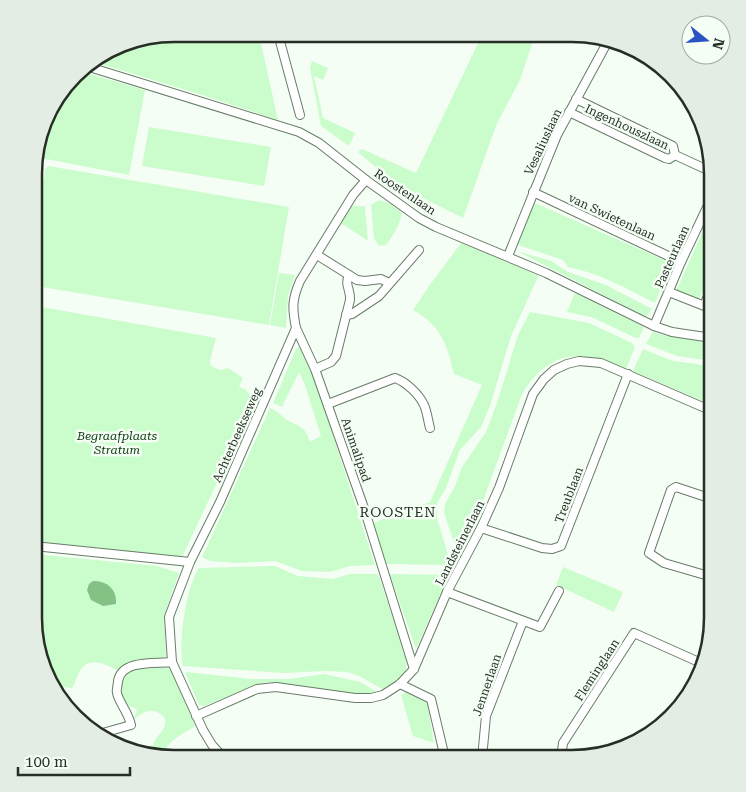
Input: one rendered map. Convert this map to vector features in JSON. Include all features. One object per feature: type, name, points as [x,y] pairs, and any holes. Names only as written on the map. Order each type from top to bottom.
[{"type":"street","points":[[280,42],[300,115]]},
{"type":"street","name":"Vesaliuslaan","points":[[508,256],[557,135],[605,47]]},
{"type":"street","name":"Roostenlaan","points":[[96,69],[299,132],[319,142],[366,180],[419,218],[508,256],[654,326],[672,332],[703,337]]},
{"type":"street","name":"Ingenhouszlaan","points":[[576,99],[673,146],[675,155]]},
{"type":"street","name":"Ingenhouszlaan","points":[[569,112],[664,158],[669,159],[675,155]]},
{"type":"street","name":"Ingenhouszlaan","points":[[675,155],[703,168]]},
{"type":"street","points":[[296,328],[293,312],[294,296],[300,280],[353,196],[366,180]]},
{"type":"street","name":"van Swietenlaan","points":[[533,192],[681,262]]},
{"type":"street","name":"Pasteurlaan","points":[[654,326],[703,216]]},
{"type":"street","points":[[346,315],[352,314],[379,296],[419,250]]},
{"type":"street","points":[[317,255],[361,281],[381,278],[389,284]]},
{"type":"street","points":[[315,368],[334,360],[350,296],[346,283],[349,275]]},
{"type":"street","points":[[668,292],[703,305]]},
{"type":"street","name":"Animalipad","points":[[296,328],[315,368],[370,524],[414,669]]},
{"type":"street","name":"Achterbeekseweg","points":[[172,662],[169,617],[190,562],[220,502],[296,328]]},
{"type":"street","name":"Landsteinerlaan","points":[[196,716],[257,689],[276,687],[355,698],[371,698],[383,695],[400,684],[414,669],[447,592],[481,528],[499,488],[533,394],[544,379],[554,370],[579,361],[601,363],[703,407]]},
{"type":"street","name":"Treublaan","points":[[481,528],[542,548],[552,549],[561,546],[628,374]]},
{"type":"street","points":[[328,404],[395,378],[417,395],[424,405],[430,428]]},
{"type":"street","points":[[703,496],[676,487],[671,490],[648,553],[664,563],[703,574]]},
{"type":"street","points":[[43,547],[190,562]]},
{"type":"street","points":[[447,592],[540,627],[559,591]]},
{"type":"street","name":"Jennerlaan","points":[[483,749],[486,716],[522,621]]},
{"type":"street","name":"Fleminglaan","points":[[563,749],[563,743],[634,633],[696,661]]},
{"type":"street","points":[[108,731],[131,725],[129,715],[116,692],[119,677],[127,667],[138,664],[172,662],[196,716],[216,749]]},
{"type":"street","points":[[400,684],[430,699],[443,749]]},
{"type":"green space","points":[[175,42],[261,42],[278,120],[102,65],[140,47],[157,44]]},
{"type":"green space","points":[[479,42],[533,42],[520,80],[497,123],[463,218],[413,193],[405,192],[358,152],[362,149],[416,173]]},
{"type":"green space","points":[[312,61],[328,68],[323,80],[314,76],[323,118],[355,133],[349,146],[321,126],[310,68]]},
{"type":"green space","points":[[89,74],[145,90],[129,175],[44,159],[50,132],[60,109],[75,88]]},
{"type":"green space","points":[[149,127],[271,147],[264,186],[142,166]]},
{"type":"green space","points":[[48,166],[289,207],[269,325],[42,287],[42,188],[45,170]]},
{"type":"green space","points":[[379,200],[391,204],[402,213],[394,234],[386,245],[379,246],[374,238],[371,205]]},
{"type":"green space","points":[[535,203],[671,263],[655,303],[602,277],[568,267],[563,260],[518,245]]},
{"type":"green space","points":[[352,206],[365,206],[368,241],[341,223]]},
{"type":"green space","points":[[703,231],[703,291],[699,299],[697,299],[676,291]]},
{"type":"green space","points":[[461,243],[538,277],[511,336],[490,406],[481,427],[460,450],[446,488],[437,503],[437,518],[451,565],[387,564],[372,524],[394,514],[430,502],[482,385],[454,374],[449,354],[436,329],[423,316],[413,310]]},
{"type":"green space","points":[[517,251],[551,261],[568,272],[606,285],[652,309],[647,316],[642,315]]},
{"type":"green space","points":[[279,273],[295,275],[288,296],[286,328],[270,325]]},
{"type":"green space","points":[[575,293],[644,327],[639,338],[591,317],[567,312]]},
{"type":"green space","name":"Begraafplaats Stratum","points":[[42,307],[216,338],[210,361],[211,366],[220,370],[228,368],[243,378],[239,387],[247,390],[247,392],[257,398],[182,557],[43,544]]},
{"type":"green space","points":[[530,312],[589,323],[632,343],[635,347],[626,369],[595,358],[568,357],[555,361],[543,368],[532,379],[522,394],[483,501],[459,557],[444,513],[445,504],[455,486],[462,467],[486,432],[518,335]]},
{"type":"green space","points":[[654,330],[662,335],[703,342],[703,360],[677,356],[646,344]]},
{"type":"green space","points":[[299,347],[305,350],[375,565],[350,566],[330,572],[302,571],[275,561],[238,563],[210,561],[202,557],[270,408],[302,428],[310,442],[321,436],[299,372],[282,407],[273,403],[296,349]]},
{"type":"green space","points":[[643,349],[673,361],[703,365],[703,401],[633,371]]},
{"type":"green space","points":[[43,555],[157,566],[179,573],[164,616],[166,656],[163,659],[129,662],[118,671],[99,663],[89,663],[78,673],[72,688],[63,688],[56,676],[45,643],[43,626]]},
{"type":"green space","points":[[275,566],[298,576],[333,579],[350,574],[376,574],[379,576],[406,659],[404,675],[397,682],[382,689],[359,676],[347,672],[284,673],[183,666],[182,630],[184,616],[190,588],[199,568]]},
{"type":"green space","points":[[563,567],[623,592],[614,612],[556,585]]},
{"type":"green space","points":[[390,575],[449,575],[416,649]]},
{"type":"green space","points":[[171,667],[195,726],[166,749],[153,747],[164,727],[165,720],[163,716],[155,711],[149,711],[134,719],[137,709],[129,706],[119,694],[121,679],[129,670]]},
{"type":"green space","points":[[185,672],[252,679],[289,679],[324,674],[360,682],[379,693],[357,695],[267,682],[204,706],[199,705]]},
{"type":"green space","points":[[406,692],[427,703],[434,743],[413,736],[401,695]]},
{"type":"shaded area","points":[[93,581],[103,582],[113,590],[116,604],[103,606],[91,600],[87,590],[89,584]]},
{"type":"district","name":"ROOSTEN","points":[[398,512]]}]
